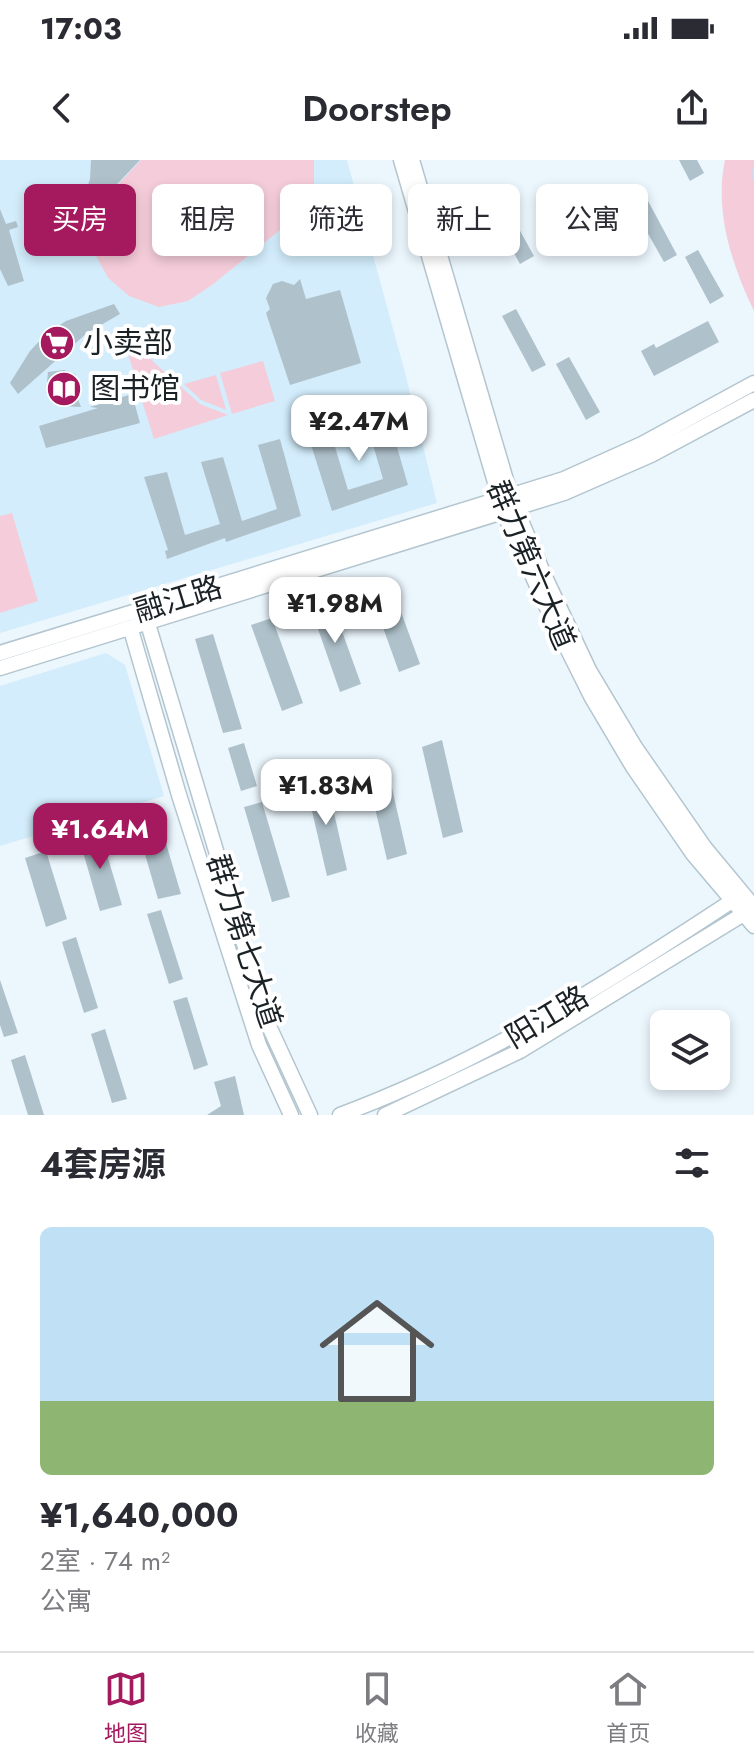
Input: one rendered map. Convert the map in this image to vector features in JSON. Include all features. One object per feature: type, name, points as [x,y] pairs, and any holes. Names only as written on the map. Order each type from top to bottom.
[{"type":"main road","name":"群力第六大道","points":[[401,160],[508,505],[573,663],[609,728],[679,835],[750,910],[754,926]]},
{"type":"main road","name":"群力第六大道","points":[[412,160],[508,505]]},
{"type":"main road","name":"融江路","points":[[0,653],[508,505],[642,444],[754,383]]},
{"type":"main road","name":"融江路","points":[[0,668],[131,630],[616,471],[754,400]]},
{"type":"main road","name":"群力第七大道","points":[[148,624],[268,1024],[310,1115]]},
{"type":"main road","name":"群力第七大道","points":[[131,630],[259,1045],[291,1115]]},
{"type":"main road","name":"阳江路","points":[[340,1115],[429,1079],[516,1036],[736,898]]},
{"type":"main road","name":"阳江路","points":[[385,1115],[520,1051],[750,910]]},
{"type":"shaded area","points":[[0,160],[347,160],[354,184],[280,184],[280,256],[373,256],[437,503],[0,633]]},
{"type":"shaded area","points":[[141,160],[314,160],[314,184],[280,184],[280,230],[264,243],[264,184],[152,184],[152,256],[248,256],[188,301],[159,307],[129,296],[108,278],[96,256],[136,256],[136,184],[118,184]]},
{"type":"shaded area","points":[[725,160],[754,160],[754,311],[727,237],[722,198]]},
{"type":"shaded area","points":[[121,331],[175,382],[140,393]]},
{"type":"shaded area","points":[[263,361],[275,401],[232,414],[220,373]]},
{"type":"shaded area","points":[[216,375],[226,410],[201,400],[184,384]]},
{"type":"shaded area","points":[[180,386],[200,404],[228,415],[154,439],[141,398]]},
{"type":"shaded area","points":[[12,513],[38,601],[0,613],[0,516]]},
{"type":"shaded area","points":[[106,653],[125,665],[164,796],[0,846],[0,686]]},
{"type":"building","points":[[91,160],[140,160],[117,184],[88,184]]},
{"type":"building","points":[[679,160],[697,160],[704,173],[690,181]]},
{"type":"building","points":[[648,201],[677,255],[664,262],[648,234]]},
{"type":"building","points":[[0,209],[6,224],[16,221],[18,227],[9,230],[24,281],[8,286],[0,269]]},
{"type":"building","points":[[520,231],[534,256],[520,264],[516,256],[520,256]]},
{"type":"building","points":[[698,250],[724,296],[710,304],[685,257]]},
{"type":"building","points":[[300,279],[306,299],[340,290],[361,363],[290,385],[266,313],[270,309],[266,298],[273,284],[282,281],[294,285]]},
{"type":"building","name":"小卖部","points":[[114,304],[120,314],[87,333],[18,394],[10,383],[30,351],[46,334],[66,321]]},
{"type":"building","points":[[516,309],[546,365],[532,372],[502,316]]},
{"type":"building","points":[[708,321],[719,342],[654,376],[641,351],[654,344],[656,348]]},
{"type":"building","points":[[569,357],[600,412],[586,420],[556,364]]},
{"type":"building","name":"图书馆","points":[[64,370],[75,374],[81,383],[78,399],[81,407],[59,406],[46,393],[48,372]]},
{"type":"building","points":[[132,394],[140,423],[46,448],[39,426]]},
{"type":"building","points":[[386,409],[408,485],[332,511],[307,432],[329,427],[348,490],[383,479],[364,414]]},
{"type":"building","points":[[280,439],[301,516],[167,559],[165,551],[168,550],[144,477],[167,472],[185,535],[220,524],[201,462],[223,457],[242,521],[277,509],[258,445]]},
{"type":"building","points":[[389,579],[420,664],[399,672],[368,586]]},
{"type":"building","points":[[330,598],[361,684],[340,692],[310,606]]},
{"type":"building","points":[[272,618],[303,703],[282,711],[251,625]]},
{"type":"building","points":[[213,634],[242,729],[223,733],[195,639]]},
{"type":"building","points":[[442,740],[463,832],[443,838],[422,747]]},
{"type":"building","points":[[244,743],[257,786],[241,791],[228,748]]},
{"type":"building","points":[[386,762],[407,854],[387,860],[366,769]]},
{"type":"building","points":[[326,778],[347,870],[327,876],[306,785]]},
{"type":"building","points":[[262,802],[290,897],[272,902],[244,807]]},
{"type":"building","points":[[157,813],[181,894],[158,899],[135,820]]},
{"type":"building","points":[[100,831],[122,905],[100,911],[79,838]]},
{"type":"building","points":[[46,851],[67,919],[46,927],[25,858]]},
{"type":"building","points":[[161,910],[183,979],[169,984],[147,914]]},
{"type":"building","points":[[76,937],[98,1008],[84,1013],[62,942]]},
{"type":"building","points":[[0,980],[18,1033],[4,1037],[0,1025]]},
{"type":"building","points":[[187,997],[208,1065],[194,1070],[173,1001]]},
{"type":"building","points":[[105,1029],[127,1099],[112,1103],[91,1034]]},
{"type":"building","points":[[25,1055],[44,1115],[28,1115],[11,1060]]},
{"type":"building","points":[[235,1076],[244,1115],[207,1115],[221,1106],[214,1082]]},
{"type":"waterway","points":[[754,168],[754,179]]},
{"type":"place","name":"小卖部","points":[[57,343]]},
{"type":"place","name":"图书馆","points":[[64,389]]}]
